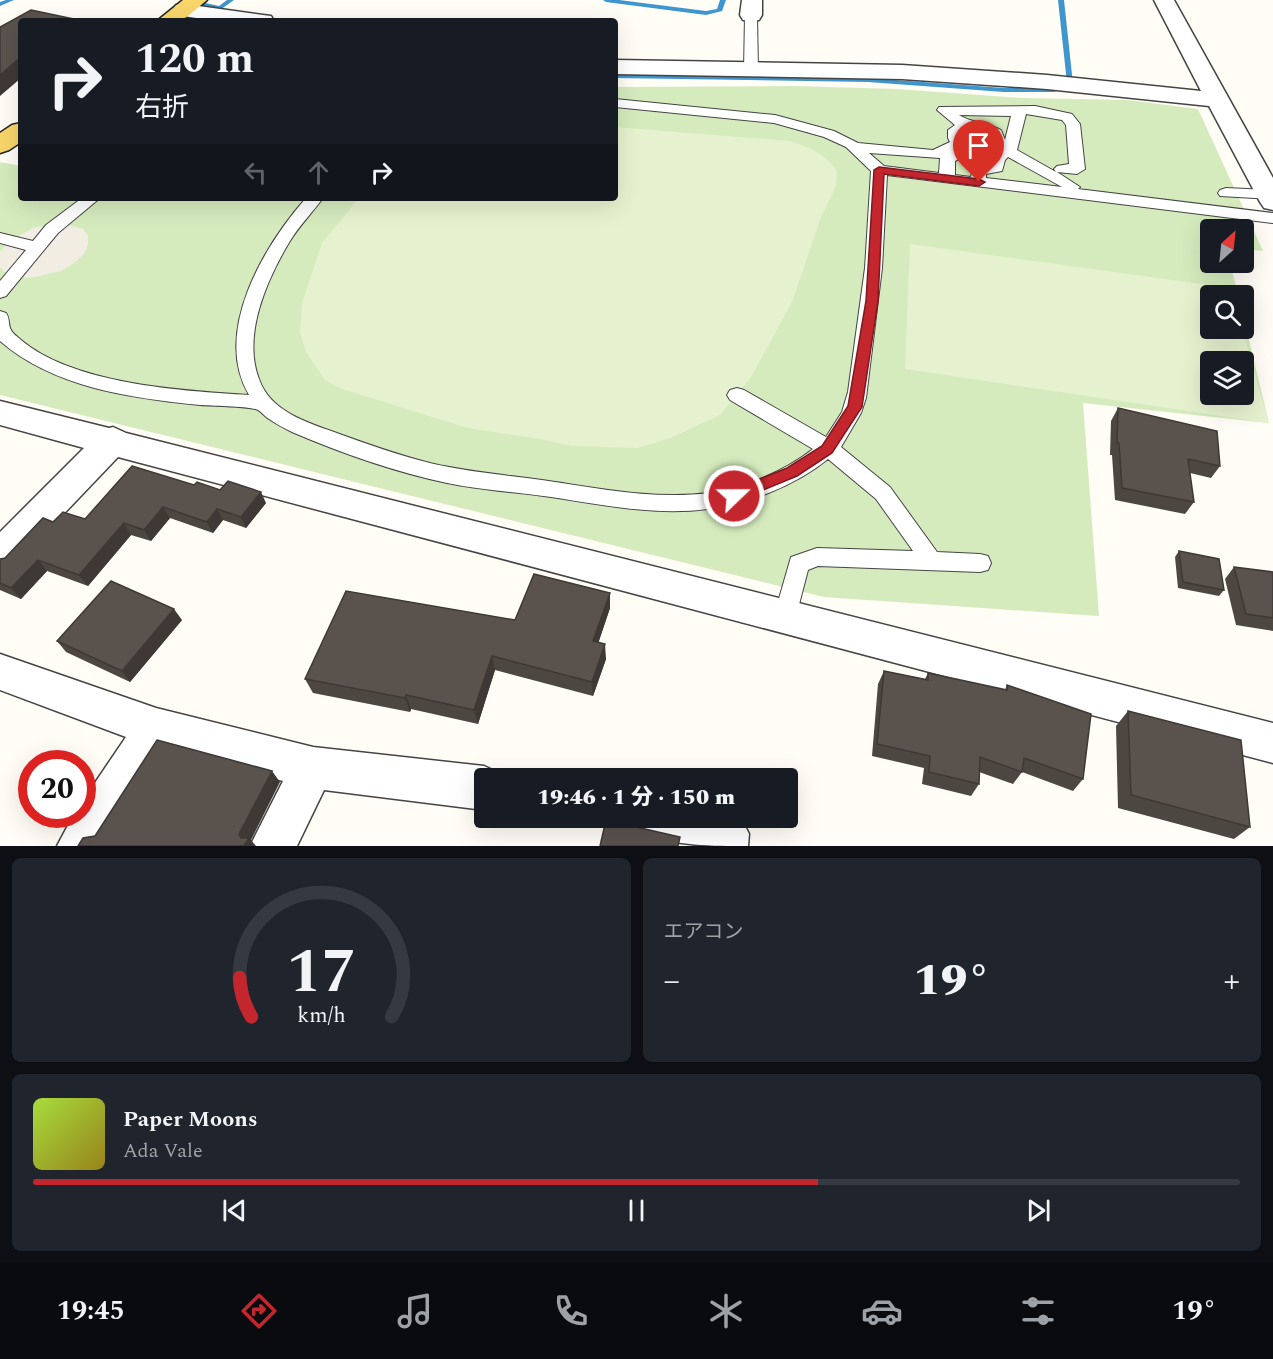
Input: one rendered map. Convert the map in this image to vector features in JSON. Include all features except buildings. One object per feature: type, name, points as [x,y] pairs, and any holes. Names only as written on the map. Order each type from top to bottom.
[{"type":"main road","points":[[0,145],[18,132]]},
{"type":"street","points":[[1164,0],[1272,205]]},
{"type":"street","points":[[183,10],[241,18]]},
{"type":"street","points":[[618,67],[902,72],[1047,82],[1218,100]]},
{"type":"street","points":[[0,413],[113,440],[1273,743]]},
{"type":"street","points":[[0,556],[113,440]]},
{"type":"street","points":[[0,672],[156,728],[313,768],[474,787]]},
{"type":"street","points":[[80,846],[156,728]]},
{"type":"street","points":[[273,846],[313,768]]},
{"type":"street","points":[[701,828],[727,834],[725,846]]},
{"type":"lane","points":[[751,7],[751,70]]},
{"type":"lane","points":[[618,103],[775,119],[829,134],[855,147],[879,170],[979,176],[1086,195],[1272,205]]},
{"type":"lane","points":[[964,125],[944,110],[1018,112],[1025,109],[1070,118],[1077,128],[1077,169],[1062,169]]},
{"type":"lane","points":[[947,173],[946,159],[957,154],[1000,151],[1014,139],[1018,112]]},
{"type":"lane","points":[[979,176],[997,168],[1000,151],[998,137],[991,130],[978,125],[964,125],[959,127],[954,134],[959,142],[979,149],[1000,151],[1086,195]]},
{"type":"lane","points":[[855,147],[935,155],[959,142]]},
{"type":"lane","points":[[935,155],[935,166],[947,173]]},
{"type":"lane","points":[[0,317],[2,333],[24,354],[75,376],[140,390],[263,403],[306,429],[408,464],[449,475],[630,501],[709,501],[734,496],[792,472],[827,449],[855,407],[872,301],[879,170]]},
{"type":"lane","points":[[1226,193],[1272,205]]},
{"type":"lane","points":[[0,292],[52,229],[88,201]]},
{"type":"lane","points":[[263,403],[252,385],[245,361],[244,333],[248,316],[257,288],[286,232],[312,201]]},
{"type":"lane","points":[[0,238],[36,247]]},
{"type":"lane","points":[[738,395],[827,449],[883,493],[932,562]]},
{"type":"lane","points":[[785,616],[799,564],[817,557],[980,563]]},
{"type":"green space","points":[[792,86],[898,89],[1023,98],[1128,100],[1198,109],[1248,219],[1200,219],[1200,273],[1232,273],[1236,285],[1200,285],[1200,339],[1249,339],[1252,351],[1200,351],[1200,405],[1254,405],[1254,361],[1269,423],[1083,403],[1099,616],[824,597],[0,395],[0,162],[18,165],[18,201],[618,201],[618,87]]},
{"type":"green space","points":[[618,127],[790,141],[822,155],[837,171],[836,186],[821,217],[792,302],[751,377],[720,415],[670,438],[638,448],[572,446],[468,428],[342,389],[325,380],[306,352],[300,333],[302,303],[322,243],[357,201],[618,201]]},
{"type":"green space","points":[[1254,231],[1263,251],[1254,250]]},
{"type":"green space","points":[[910,244],[1208,285],[1200,285],[1200,339],[1245,339],[1248,351],[1200,351],[1200,405],[1254,405],[1254,371],[1269,423],[905,369]]},
{"type":"shaded area","points":[[61,223],[83,229],[88,236],[88,245],[84,254],[74,263],[61,271],[30,278],[16,277],[0,268],[0,252],[8,242],[33,228]]},
{"type":"waterway","points":[[0,4],[11,0]]},
{"type":"waterway","points":[[184,0],[220,8],[231,0]]},
{"type":"waterway","points":[[606,0],[706,13],[720,10],[723,0]]},
{"type":"waterway","points":[[618,76],[868,80],[1004,90],[1054,90],[1070,84],[1061,0]]},
{"type":"route","points":[[734,496],[792,472],[827,449],[855,407],[872,301],[879,170],[979,182]]}]
